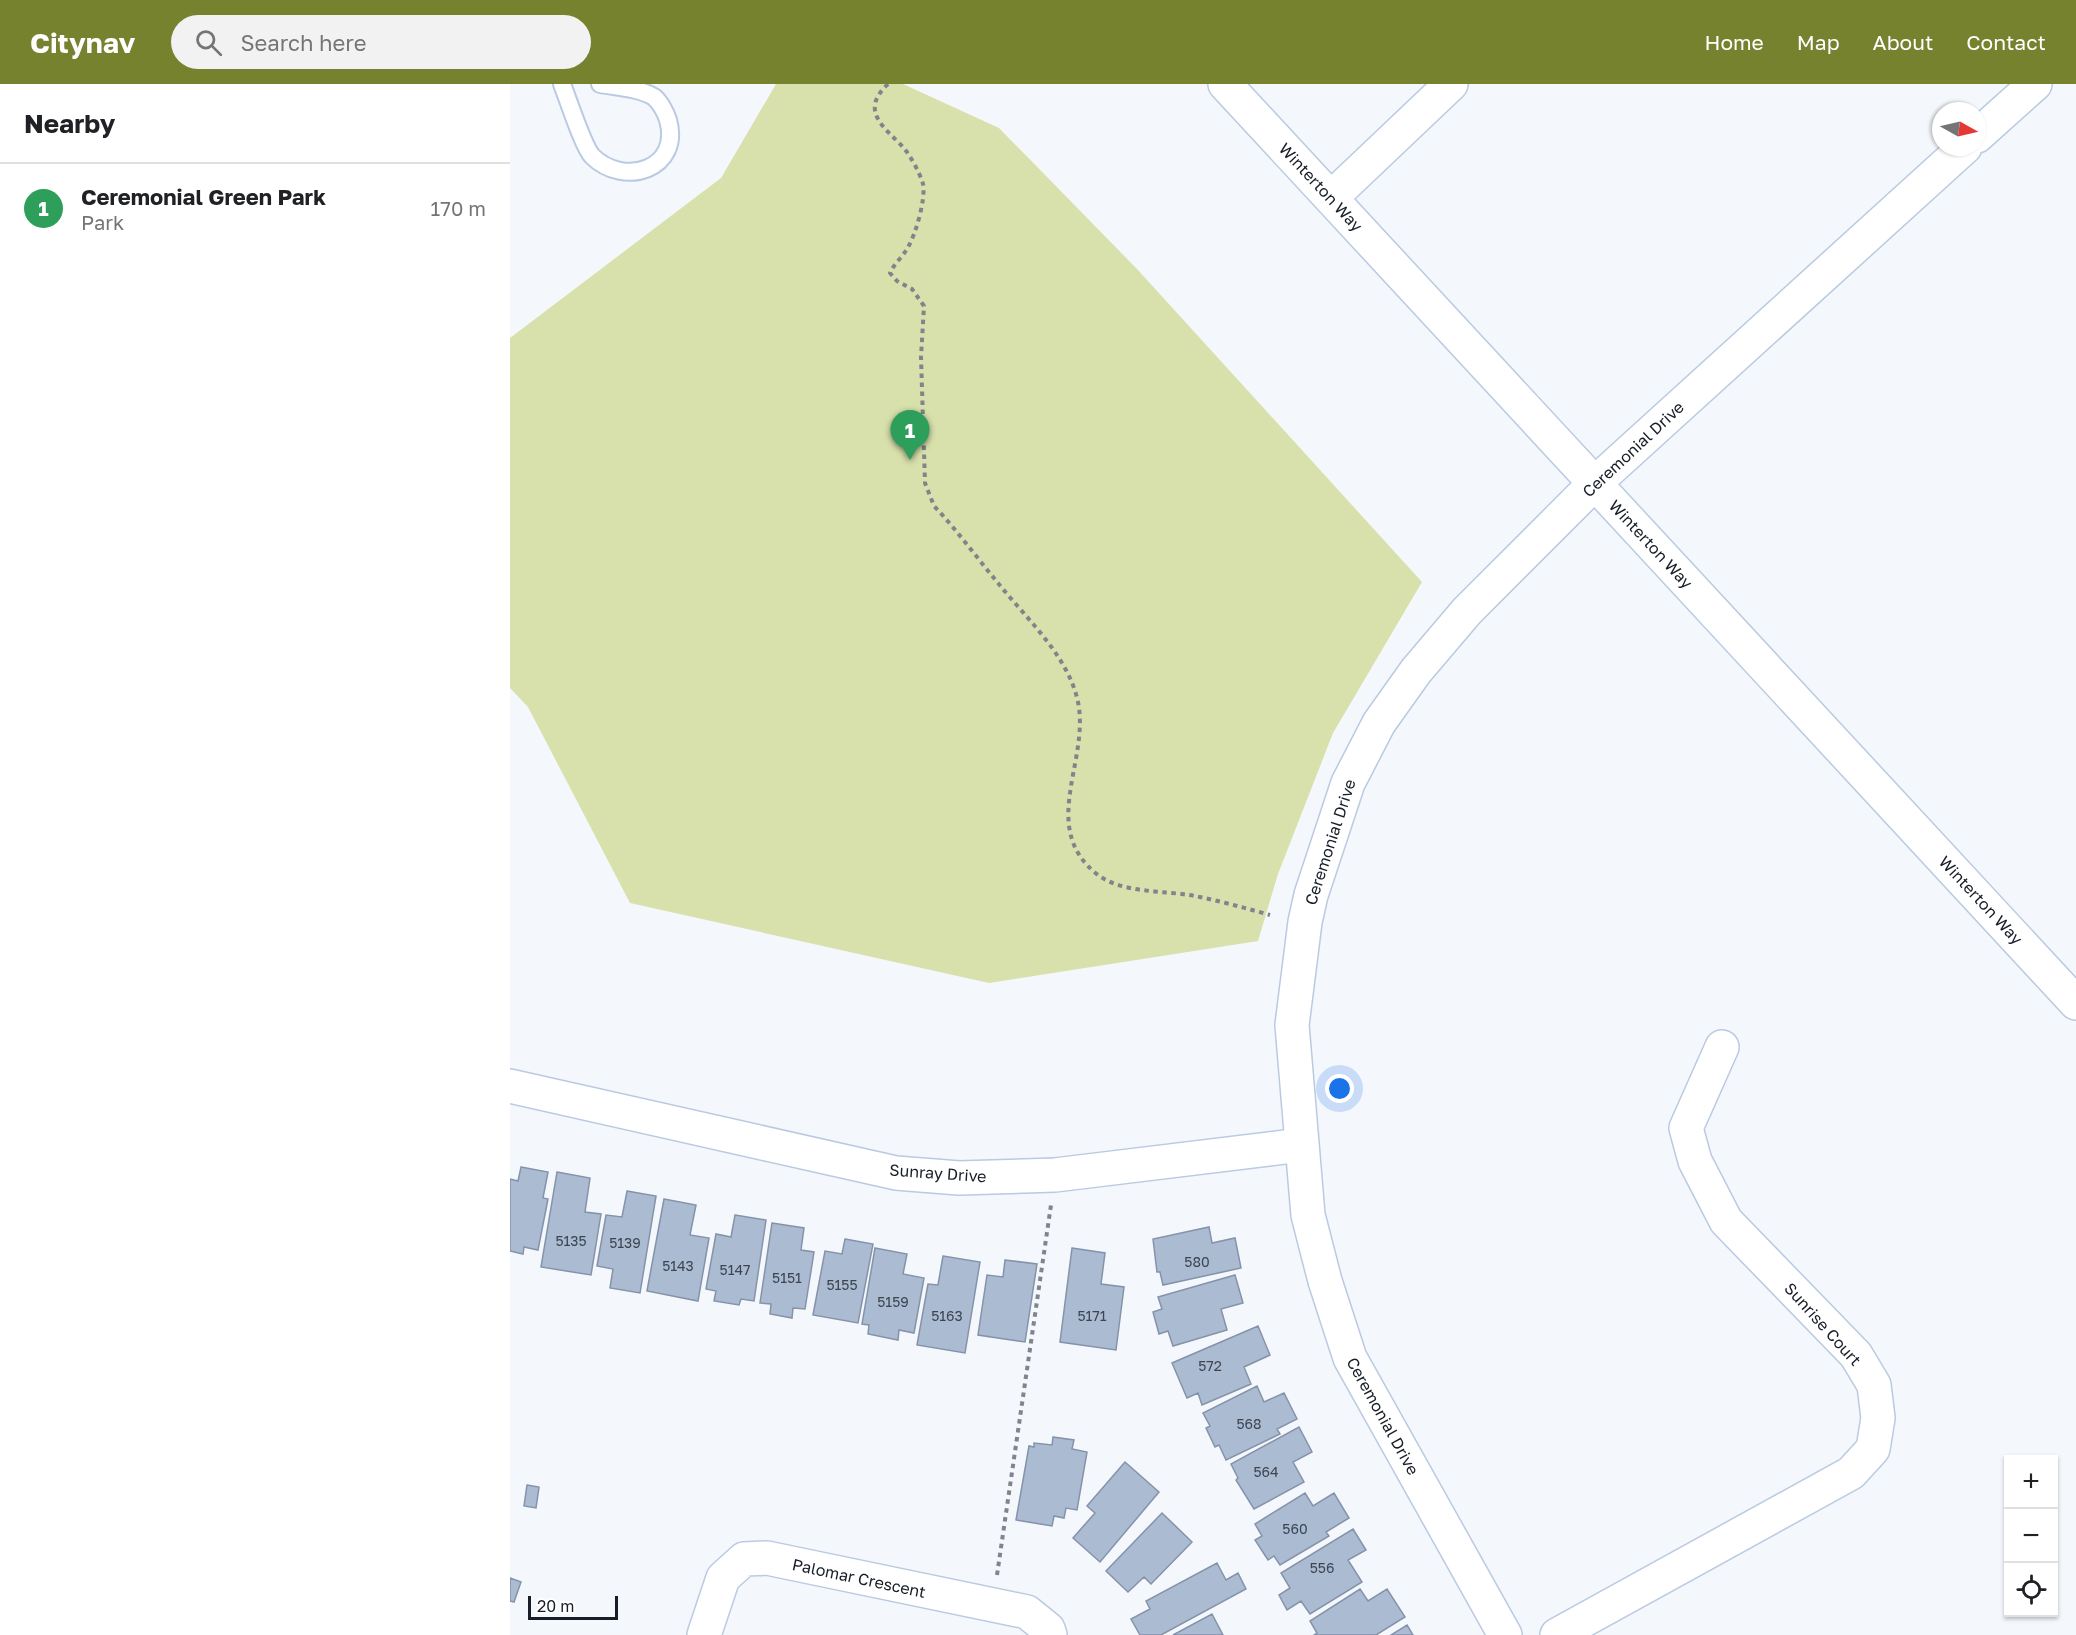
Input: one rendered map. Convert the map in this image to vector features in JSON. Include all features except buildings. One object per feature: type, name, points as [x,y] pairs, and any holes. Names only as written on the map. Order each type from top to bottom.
[{"type":"street","name":"Winterton Way","points":[[1225,84],[2076,1003]]},
{"type":"street","points":[[1331,198],[1451,84]]},
{"type":"street","points":[[1986,128],[2035,84]]},
{"type":"street","name":"Ceremonial Drive","points":[[1504,1635],[1350,1358],[1325,1281],[1308,1215],[1292,1025],[1303,934],[1311,895],[1348,783],[1379,723],[1416,671],[1467,611],[1595,483],[1955,156]]},
{"type":"street","name":"Sunrise Court","points":[[1557,1635],[1851,1473],[1873,1449],[1878,1418],[1874,1385],[1856,1355],[1726,1221],[1695,1161],[1686,1128],[1722,1047]]},
{"type":"street","name":"Sunray Drive","points":[[510,1086],[896,1173],[959,1178],[1055,1175],[1301,1145]]},
{"type":"street","name":"Palomar Crescent","points":[[704,1635],[723,1578],[744,1559],[767,1558],[992,1607],[1027,1612],[1048,1629],[1050,1635]]},
{"type":"lane","points":[[562,84],[591,155],[612,170],[627,173],[657,164],[668,148],[672,133],[666,113],[655,98],[633,90],[600,84]]},
{"type":"path","points":[[888,84],[878,93],[875,111],[880,126],[904,149],[923,185],[920,214],[908,247],[894,263],[890,273],[897,281],[912,289],[924,306],[921,357],[928,495],[934,507],[1062,661],[1077,696],[1080,734],[1067,810],[1070,835],[1081,858],[1099,876],[1122,886],[1193,895],[1270,915]]},
{"type":"path","points":[[992,1607],[1055,1175]]},
{"type":"green space","points":[[776,84],[903,84],[999,128],[1137,269],[1422,582],[1333,733],[1278,874],[1258,941],[989,983],[630,903],[528,707],[510,688],[510,338],[721,178]]},
{"type":"place","name":"Ceremonial Green Park","points":[[910,460]]}]
